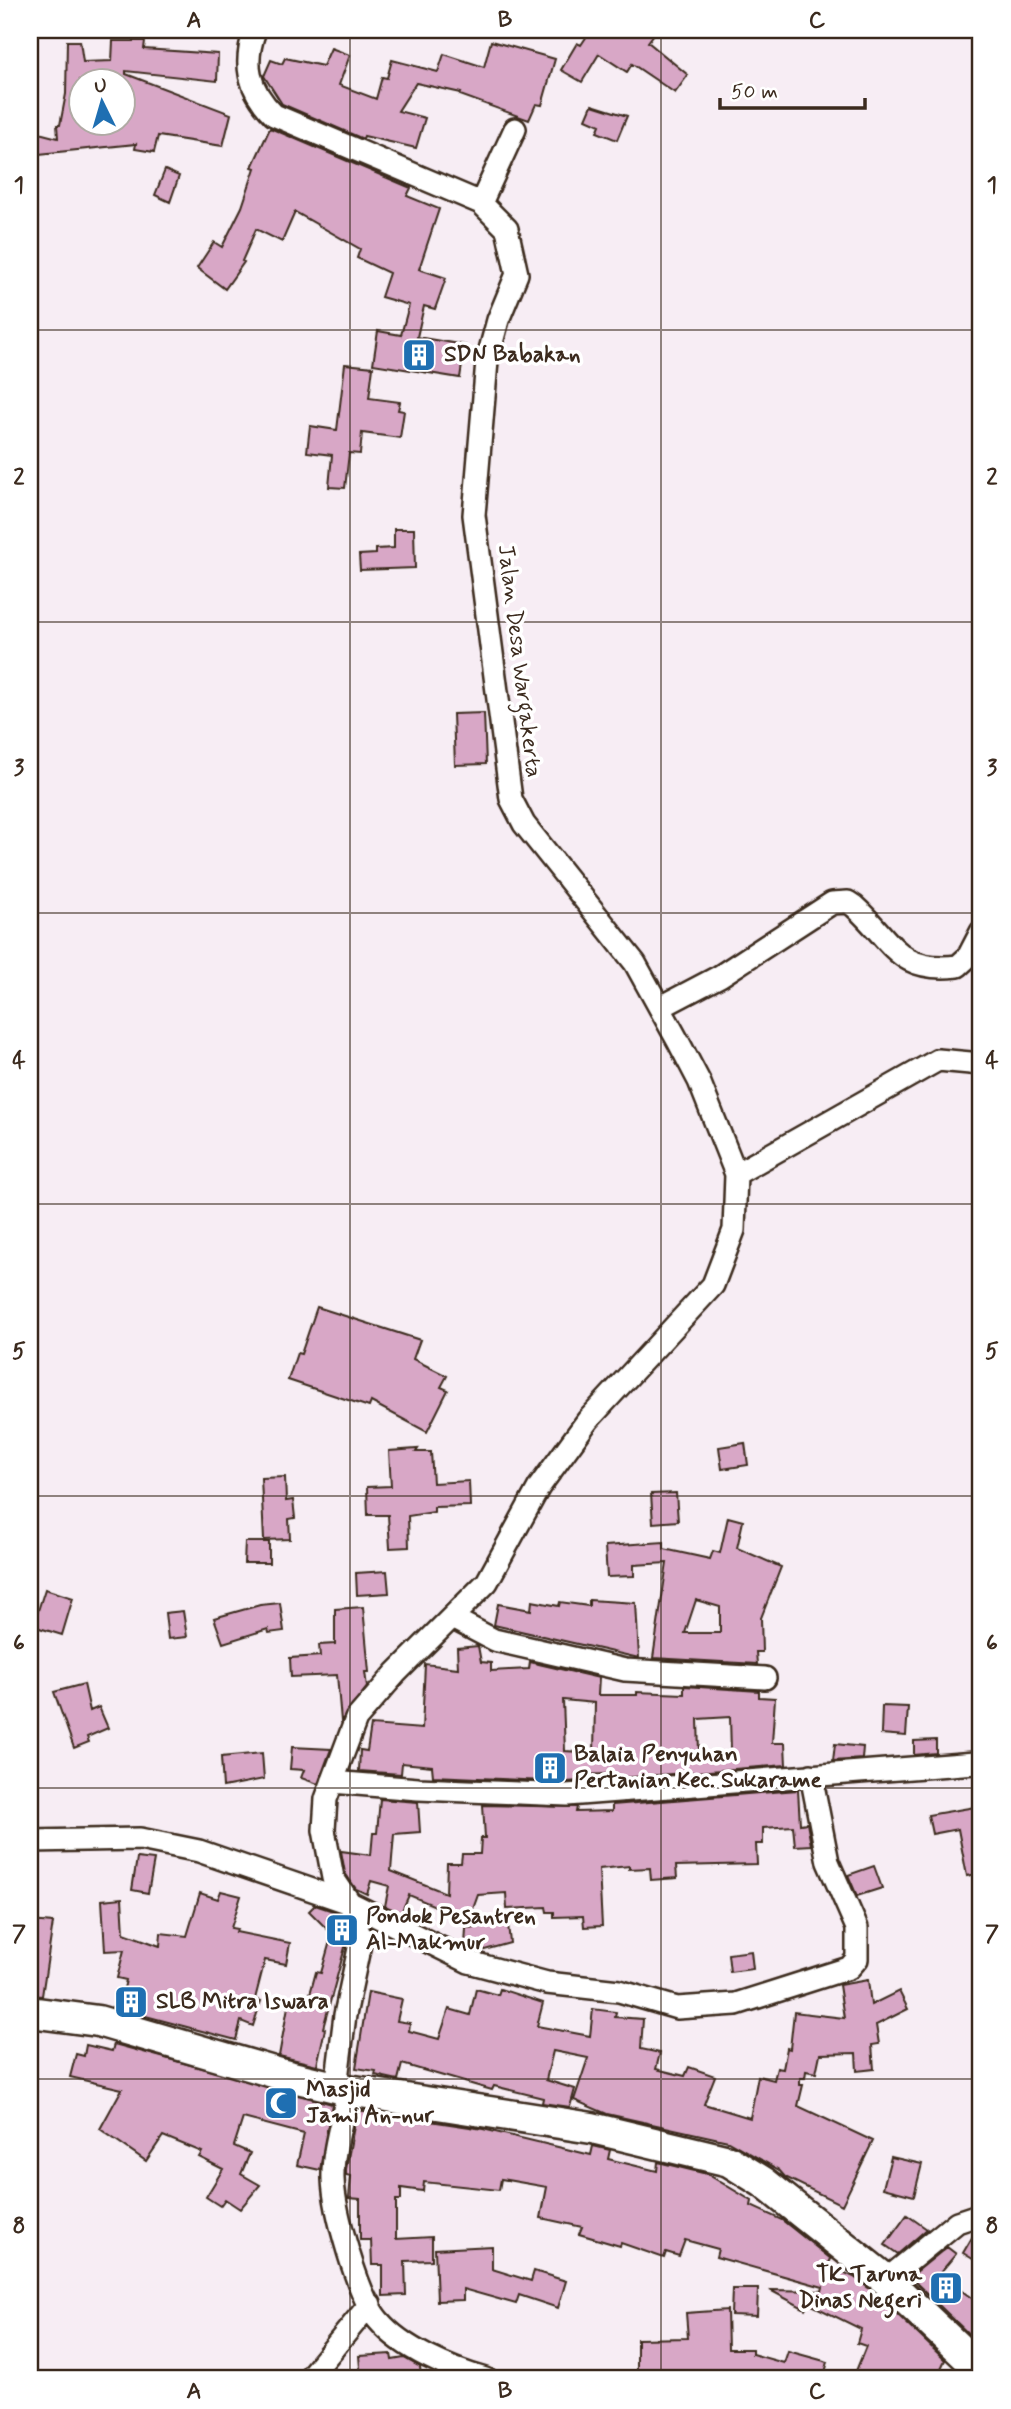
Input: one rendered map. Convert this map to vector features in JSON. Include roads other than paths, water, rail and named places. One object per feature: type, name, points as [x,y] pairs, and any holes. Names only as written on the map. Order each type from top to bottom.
[{"type":"street","name":"Jalan Desa Wargakerta","points":[[256,30],[249,48],[249,81],[261,102],[274,115],[481,203],[507,229],[513,245],[517,274],[498,320],[487,361],[474,515],[510,799],[524,824],[635,963],[699,1081],[736,1174],[734,1230],[713,1285],[588,1420],[539,1487],[487,1582],[396,1673],[356,1719],[326,1799],[326,1853],[333,1878],[350,1903],[361,1939],[345,2015],[342,2088],[333,2177],[337,2217],[377,2320],[406,2344],[486,2379]]},
{"type":"street","points":[[481,203],[515,129]]},
{"type":"street","points":[[661,1007],[720,976],[832,903],[848,902],[854,906],[901,956],[920,966],[958,965],[968,957],[981,932]]},
{"type":"street","points":[[736,1174],[939,1059],[981,1064]]},
{"type":"street","points":[[452,1618],[494,1640],[625,1670],[765,1678]]},
{"type":"street","points":[[332,1782],[418,1789],[567,1795],[975,1763]]},
{"type":"street","points":[[30,1841],[152,1841],[199,1851],[350,1903],[469,1962],[547,1983],[619,1991],[677,2008],[736,2004],[849,1968],[857,1959],[857,1928],[828,1862],[810,1775]]},
{"type":"street","points":[[30,2012],[98,2021],[342,2088],[592,2128],[729,2161],[763,2182],[886,2280],[981,2370]]},
{"type":"street","points":[[886,2280],[957,2221],[981,2214]]},
{"type":"street","points":[[308,2379],[370,2304]]},
{"type":"place","name":"SDN Babakan","points":[[419,355]]},
{"type":"place","name":"Balaia Penyuhan Pertanian Kec. Sukarame","points":[[550,1768]]},
{"type":"place","name":"Pondok Pesantren Al-Makmur","points":[[342,1930]]},
{"type":"place","name":"SLB Mitra Iswara","points":[[131,2002]]},
{"type":"place","name":"Masjid Jami An-nur","points":[[281,2103]]},
{"type":"place","name":"TK Taruna Dinas Negeri","points":[[946,2288]]}]
